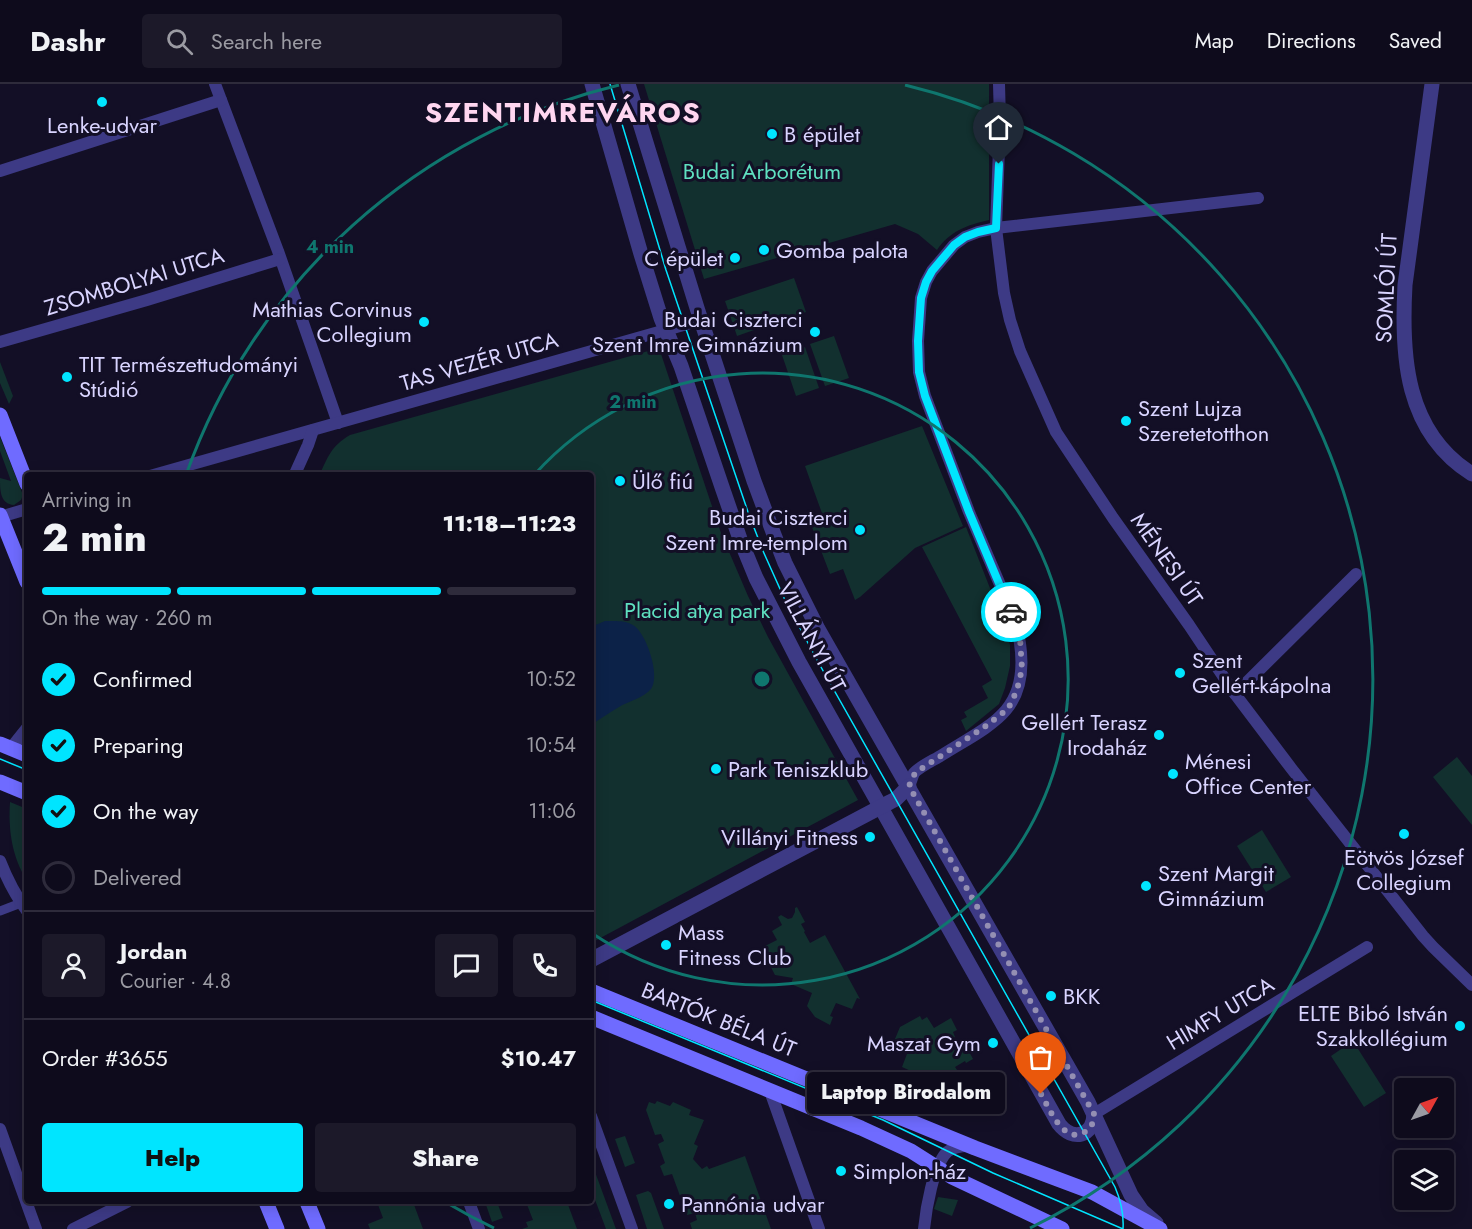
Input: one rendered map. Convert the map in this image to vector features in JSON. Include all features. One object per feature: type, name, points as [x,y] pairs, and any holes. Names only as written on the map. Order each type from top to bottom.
[{"type":"main road","points":[[0,415],[24,476]]},
{"type":"main road","points":[[0,517],[24,575]]},
{"type":"main road","points":[[5,746],[24,754]]},
{"type":"main road","points":[[0,782],[24,792]]},
{"type":"main road","name":"BARTÓK BÉLA ÚT","points":[[594,992],[970,1146],[1092,1192],[1161,1229]]},
{"type":"main road","name":"BARTÓK BÉLA ÚT","points":[[594,1018],[911,1151],[952,1177],[1062,1229]]},
{"type":"main road","points":[[267,1204],[277,1229]]},
{"type":"main road","points":[[308,1204],[318,1229]]},
{"type":"street","points":[[215,84],[338,423]]},
{"type":"street","name":"VILLÁNYI ÚT","points":[[592,84],[661,318],[681,366],[740,539],[756,578],[784,635],[1056,1120],[1065,1132],[1078,1135],[1092,1126],[1094,1114]]},
{"type":"street","name":"VILLÁNYI ÚT","points":[[628,84],[701,320],[754,481],[785,562],[818,629],[1094,1114],[1131,1195],[1142,1211],[1161,1229]]},
{"type":"street","name":"MÉNESI ÚT","points":[[999,84],[996,228],[1004,293],[1020,351],[1056,432],[1113,519],[1235,694],[1423,936],[1472,985]]},
{"type":"street","name":"SOMLÓI ÚT","points":[[1432,84],[1405,285],[1403,317],[1405,356],[1410,386],[1433,438],[1462,468],[1472,474]]},
{"type":"street","points":[[0,171],[221,100]]},
{"type":"street","points":[[594,958],[896,798],[909,786],[915,773],[1008,709],[1017,690],[1022,669],[1020,638],[1015,620],[969,512],[925,396],[919,372],[918,341],[921,298],[932,271],[954,245],[965,237],[996,228],[1258,198]]},
{"type":"street","name":"ZSOMBOLYAI UTCA","points":[[0,342],[280,259]]},
{"type":"street","name":"TAS VEZÉR UTCA","points":[[313,430],[701,320]]},
{"type":"street","points":[[164,472],[313,430]]},
{"type":"street","points":[[296,472],[313,430]]},
{"type":"street","points":[[0,517],[24,511]]},
{"type":"street","points":[[1235,694],[1356,574]]},
{"type":"street","points":[[5,746],[24,730]]},
{"type":"street","points":[[0,861],[9,883],[24,907],[0,911]]},
{"type":"street","name":"HIMFY UTCA","points":[[1094,1114],[1367,947]]},
{"type":"street","points":[[770,1091],[819,1229]]},
{"type":"street","points":[[594,1124],[632,1229]]},
{"type":"street","points":[[0,1130],[24,1196]]},
{"type":"street","points":[[924,1229],[926,1209],[938,1168],[948,1151],[970,1146]]},
{"type":"street","points":[[27,1204],[36,1229]]},
{"type":"street","points":[[73,1229],[123,1204]]},
{"type":"street","points":[[470,1204],[479,1229]]},
{"type":"green space","name":"Budai Arborétum","points":[[644,84],[989,84],[989,220],[960,230],[942,243],[937,250],[918,234],[895,224],[704,279]]},
{"type":"green space","points":[[794,278],[806,312],[737,336],[725,301]]},
{"type":"green space","points":[[834,336],[849,378],[825,386],[810,344]]},
{"type":"green space","points":[[805,347],[819,388],[796,396],[782,355]]},
{"type":"green space","name":"Placid atya park","points":[[659,348],[721,533],[748,596],[768,637],[858,800],[594,941],[594,472],[321,472],[334,448],[350,435]]},
{"type":"green space","points":[[0,362],[13,396],[9,404],[0,383]]},
{"type":"green space","points":[[922,426],[963,526],[915,548],[855,600],[843,569],[830,574],[810,522],[823,516],[805,466]]},
{"type":"green space","points":[[0,437],[23,495],[21,500],[14,505],[3,499],[1,492],[0,478],[11,481],[0,451]]},
{"type":"green space","points":[[966,527],[1006,629],[1010,645],[1010,666],[999,704],[966,731],[961,720],[967,717],[964,712],[988,698],[982,686],[992,680],[922,547]]},
{"type":"green space","points":[[1457,757],[1472,776],[1472,825],[1433,777]]},
{"type":"green space","points":[[10,802],[24,808],[24,876],[12,843]]},
{"type":"green space","points":[[1262,830],[1291,877],[1266,892],[1237,846]]},
{"type":"green space","points":[[797,907],[805,922],[801,924],[810,943],[825,935],[860,999],[857,998],[852,1009],[836,1003],[830,1016],[833,1017],[830,1025],[815,1017],[807,1006],[812,993],[791,984],[793,978],[775,975],[761,948],[777,940],[772,931],[782,925],[778,917],[781,915],[788,919],[792,918]]},
{"type":"green space","points":[[920,1016],[922,1020],[927,1017],[934,1028],[951,1018],[957,1030],[953,1032],[955,1037],[949,1041],[954,1050],[965,1044],[973,1059],[955,1067],[957,1070],[951,1087],[930,1078],[931,1076],[923,1073],[922,1076],[902,1067],[910,1046],[895,1039],[900,1027]]},
{"type":"green space","points":[[1353,1041],[1386,1093],[1364,1107],[1331,1056]]},
{"type":"green space","points":[[657,1101],[670,1106],[673,1102],[691,1110],[689,1115],[704,1120],[694,1144],[698,1146],[693,1159],[702,1169],[707,1166],[709,1169],[745,1156],[771,1229],[692,1229],[690,1223],[697,1220],[695,1213],[687,1215],[672,1174],[664,1176],[660,1166],[665,1163],[658,1144],[664,1141],[661,1134],[655,1135],[646,1110],[649,1102],[655,1104]]},
{"type":"green space","points":[[625,1136],[635,1163],[625,1167],[615,1139]]},
{"type":"green space","points":[[594,1169],[616,1229],[606,1229],[594,1197]]},
{"type":"green space","points":[[648,1191],[651,1193],[664,1229],[647,1229],[636,1195]]},
{"type":"green space","points":[[938,1197],[958,1200],[952,1216],[934,1209]]},
{"type":"green space","points":[[378,1204],[414,1204],[423,1229],[370,1229],[368,1224],[383,1218]]},
{"type":"green space","points":[[486,1204],[498,1204],[503,1218],[492,1222]]},
{"type":"green space","points":[[527,1204],[568,1204],[577,1229],[522,1229],[528,1227],[526,1222],[533,1220]]},
{"type":"water","points":[[605,621],[620,621],[627,622],[638,629],[651,655],[654,683],[645,694],[594,723],[594,626]]},
{"type":"tram line","points":[[594,1001],[883,1120],[993,1173],[1123,1229],[1122,1208],[1115,1187],[817,660],[785,600],[763,551],[666,270],[610,84]]},
{"type":"tram line","points":[[0,759],[24,769]]},
{"type":"way so far","points":[[1011,612],[1020,638],[1022,669],[1017,690],[1008,709],[915,773],[909,786],[1094,1114],[1092,1126],[1078,1135],[1065,1132],[1041,1094]]},
{"type":"place","name":"Lenke-udvar","points":[[102,102]]},
{"type":"place","name":"B épület","points":[[772,134]]},
{"type":"place","name":"Gomba palota","points":[[764,250]]},
{"type":"place","name":"C épület","points":[[735,258]]},
{"type":"place","name":"Mathias Corvinus Collegium","points":[[424,322]]},
{"type":"place","name":"Budai Ciszterci Szent Imre Gimnázium","points":[[815,332]]},
{"type":"place","name":"TIT Természettudományi Stúdió","points":[[67,377]]},
{"type":"place","name":"Szent Lujza Szeretetotthon","points":[[1126,421]]},
{"type":"place","name":"Ülő fiú","points":[[620,481]]},
{"type":"place","name":"Budai Ciszterci Szent Imre-templom","points":[[860,530]]},
{"type":"place","name":"Szent Gellért-kápolna","points":[[1180,673]]},
{"type":"place","name":"Gellért Terasz Irodaház","points":[[1159,735]]},
{"type":"place","name":"Park Teniszklub","points":[[716,769]]},
{"type":"place","name":"Ménesi Office Center","points":[[1173,774]]},
{"type":"place","name":"Eötvös József Collegium","points":[[1404,834]]},
{"type":"place","name":"Villányi Fitness","points":[[870,837]]},
{"type":"place","name":"Szent Margit Gimnázium","points":[[1146,886]]},
{"type":"place","name":"Mass Fitness Club","points":[[666,945]]},
{"type":"place","name":"BKK","points":[[1051,996]]},
{"type":"place","name":"ELTE Bibó István Szakkollégium","points":[[1460,1026]]},
{"type":"place","name":"Maszat Gym","points":[[993,1043]]},
{"type":"place","name":"Laptop Birodalom","points":[[1041,1094]]},
{"type":"place","name":"Simplon-ház","points":[[841,1171]]},
{"type":"place","name":"Pannónia udvar","points":[[669,1204]]},
{"type":"district","name":"SZENTIMREVÁROS","points":[[563,112]]},
{"type":"route","points":[[999,164],[996,228],[965,237],[954,245],[932,271],[921,298],[918,341],[919,372],[925,396],[969,512],[1011,612]]}]
